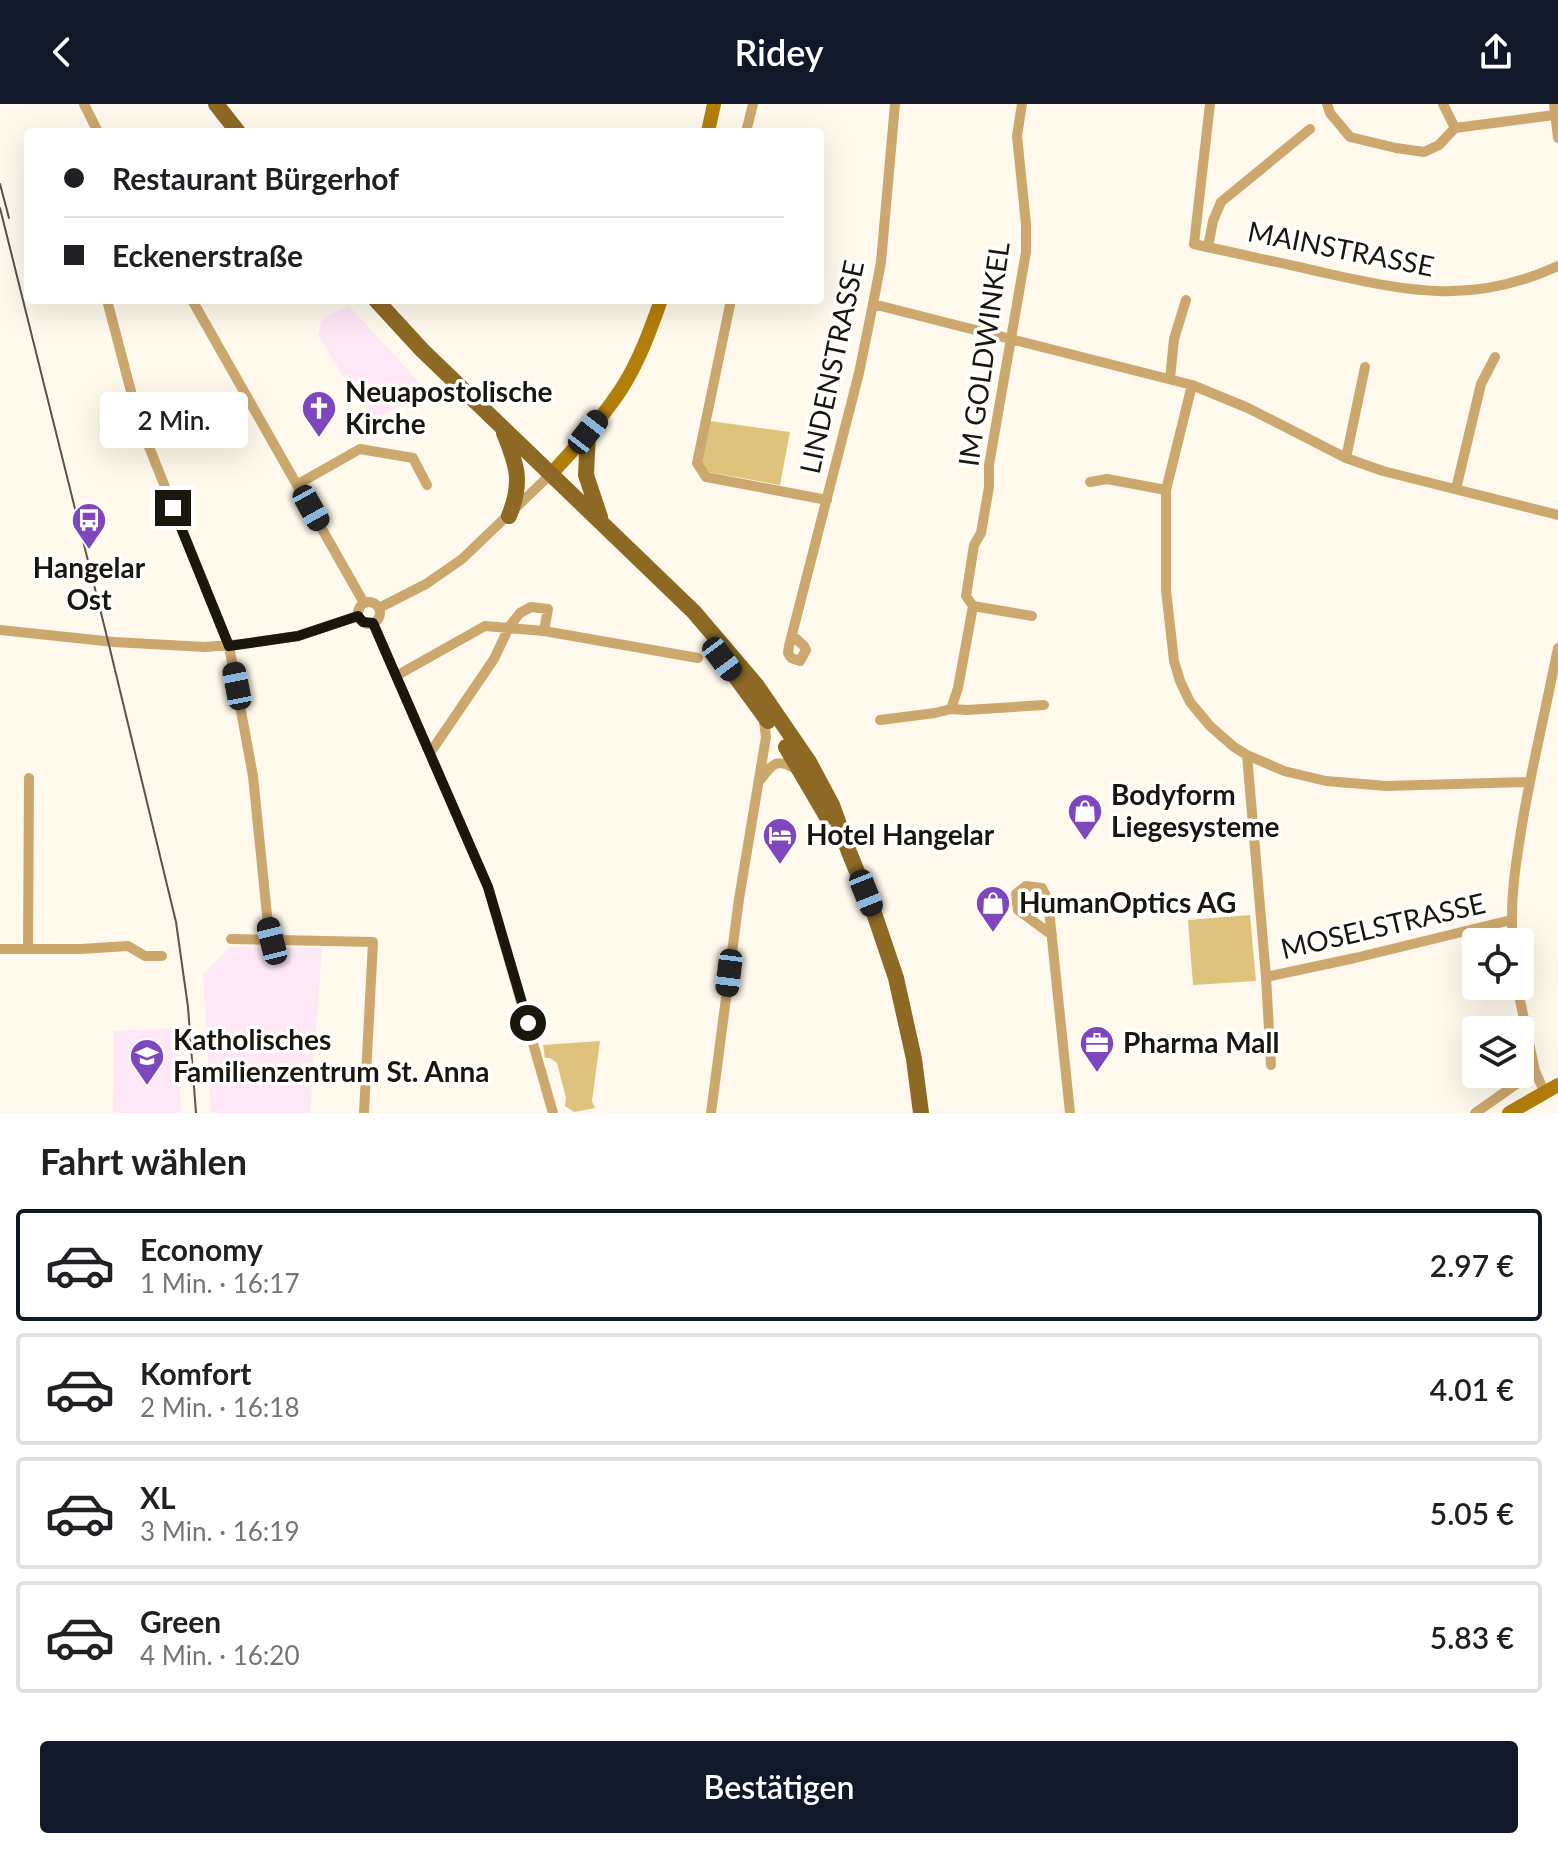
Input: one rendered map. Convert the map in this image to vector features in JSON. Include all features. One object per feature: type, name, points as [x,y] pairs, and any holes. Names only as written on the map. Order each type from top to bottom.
[{"type":"main road","points":[[216,104],[235,128]]},
{"type":"main road","points":[[380,304],[422,350],[667,584],[730,652],[809,762],[832,805],[896,978],[914,1059],[921,1113]]},
{"type":"main road","points":[[502,427],[518,473],[509,516]]},
{"type":"main road","points":[[588,432],[586,475],[602,522]]},
{"type":"main road","points":[[667,584],[763,713],[849,852]]},
{"type":"street","points":[[84,104],[96,128]]},
{"type":"street","points":[[709,128],[714,104]]},
{"type":"street","points":[[747,128],[753,104]]},
{"type":"street","name":"LINDENSTRASSE","points":[[793,636],[859,373],[873,304],[881,262],[895,104]]},
{"type":"street","name":"IM GOLDWINKEL","points":[[951,709],[958,688],[973,606],[966,596],[974,545],[981,533],[989,487],[989,465],[1026,252],[1017,136],[1022,104]]},
{"type":"street","name":"MAINSTRASSE","points":[[1210,104],[1194,244],[1395,288],[1440,293],[1514,284],[1558,266]]},
{"type":"street","points":[[1327,104],[1330,113],[1350,137],[1396,148],[1424,152],[1439,145],[1455,128],[1554,109],[1558,138]]},
{"type":"street","points":[[1443,104],[1455,128]]},
{"type":"street","name":"MAINSTRASSE","points":[[1208,247],[1213,221],[1221,202],[1310,129]]},
{"type":"street","points":[[1170,379],[1174,339],[1186,300]]},
{"type":"street","points":[[108,304],[139,422],[229,646],[253,776],[272,941]]},
{"type":"street","points":[[194,304],[364,603]]},
{"type":"street","points":[[379,608],[426,584],[462,559],[551,474],[620,391],[639,358],[659,304]]},
{"type":"street","points":[[730,304],[697,463],[706,477],[827,500]]},
{"type":"street","points":[[873,304],[1192,385],[1248,408],[1346,458],[1383,471],[1558,515]]},
{"type":"street","points":[[1456,489],[1481,384],[1495,357]]},
{"type":"street","points":[[1346,458],[1365,367]]},
{"type":"street","points":[[1192,385],[1166,490],[1166,590],[1174,661],[1180,681],[1190,702],[1210,726],[1247,755],[1284,771],[1326,781],[1386,786],[1530,782]]},
{"type":"street","points":[[298,484],[360,449],[413,458],[427,485]]},
{"type":"street","points":[[1090,482],[1107,479],[1166,490]]},
{"type":"street","points":[[364,603],[374,603],[379,608],[380,615],[373,623]]},
{"type":"street","points":[[364,603],[358,616],[363,622],[373,623]]},
{"type":"street","points":[[973,606],[1032,616]]},
{"type":"street","points":[[430,753],[494,659],[509,627],[520,613],[531,607],[548,609],[544,631]]},
{"type":"street","points":[[0,630],[205,647],[298,636],[358,616]]},
{"type":"street","points":[[373,623],[488,887],[553,1113]]},
{"type":"street","points":[[396,676],[485,626],[544,631],[698,658]]},
{"type":"street","points":[[1512,928],[1513,875],[1558,648]]},
{"type":"street","points":[[880,720],[951,709],[1044,705]]},
{"type":"street","points":[[711,1113],[739,899],[766,737],[763,713]]},
{"type":"street","name":"MOSELSTRASSE","points":[[1247,755],[1271,1065]]},
{"type":"street","points":[[758,784],[777,762],[801,771]]},
{"type":"street","points":[[28,949],[29,778]]},
{"type":"street","points":[[1052,935],[1018,910],[1016,894],[1026,886],[1042,888],[1048,900],[1052,935],[1070,1113]]},
{"type":"street","name":"MOSELSTRASSE","points":[[1266,977],[1511,920]]},
{"type":"street","points":[[231,939],[373,942],[364,1113]]},
{"type":"street","points":[[0,949],[128,946],[145,956],[162,956]]},
{"type":"street","points":[[1509,1113],[1551,1088],[1535,1071],[1520,1000]]},
{"type":"street","points":[[1475,1113],[1535,1071]]},
{"type":"shaded area","points":[[349,306],[426,390],[374,420],[348,374],[343,376],[318,335],[323,317]]},
{"type":"shaded area","points":[[710,421],[790,432],[780,485],[708,472],[701,461]]},
{"type":"shaded area","points":[[1250,915],[1256,981],[1193,985],[1188,920]]},
{"type":"shaded area","points":[[230,947],[322,948],[310,1113],[211,1113],[203,974]]},
{"type":"shaded area","name":"Katholisches Familienzentrum St. Anna","points":[[177,1028],[181,1113],[113,1113],[114,1031]]},
{"type":"shaded area","points":[[600,1041],[592,1101],[595,1108],[574,1112],[565,1106],[566,1098],[557,1063],[545,1058],[543,1045]]},
{"type":"tram line","points":[[0,184],[9,218]]},
{"type":"tram line","points":[[0,208],[176,922],[188,1007],[196,1113]]},
{"type":"place","name":"Neuapostolische Kirche","points":[[319,439]]},
{"type":"place","name":"Hangelar Ost","points":[[89,551]]},
{"type":"place","name":"Bodyform Liegesysteme","points":[[1085,842]]},
{"type":"place","name":"Hotel Hangelar","points":[[780,866]]},
{"type":"place","name":"HumanOptics AG","points":[[993,934]]},
{"type":"place","name":"Pharma Mall","points":[[1097,1074]]},
{"type":"place","name":"Katholisches Familienzentrum St. Anna","points":[[147,1087]]},
{"type":"route","points":[[173,508],[229,646],[298,636],[358,616],[366,624],[373,623],[488,887],[528,1023]]}]
